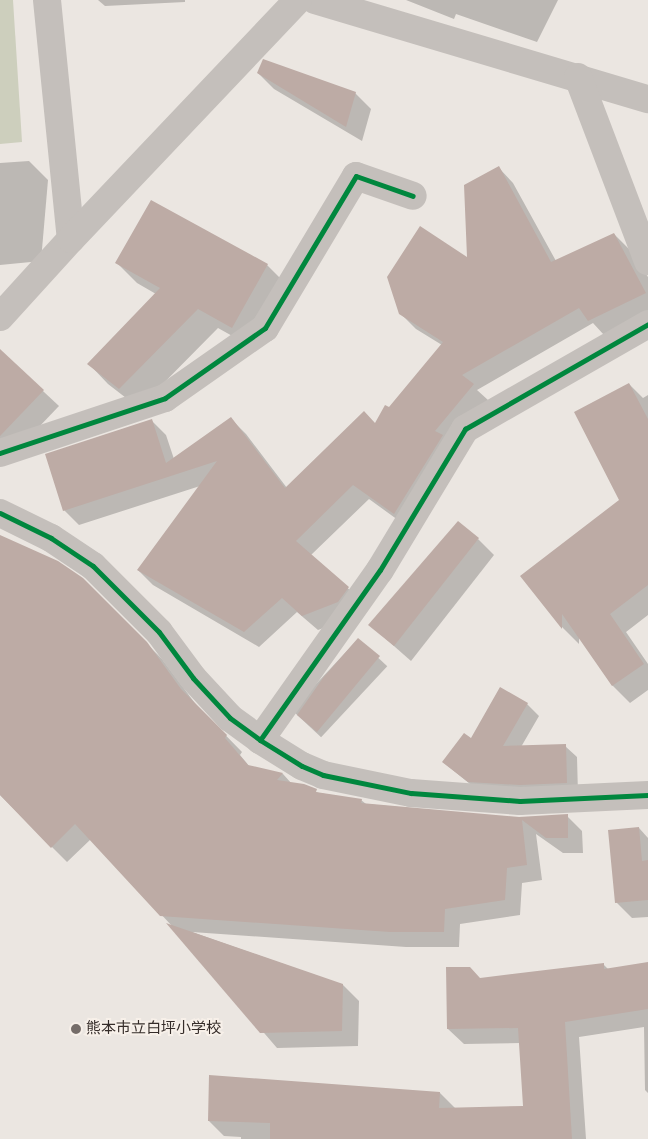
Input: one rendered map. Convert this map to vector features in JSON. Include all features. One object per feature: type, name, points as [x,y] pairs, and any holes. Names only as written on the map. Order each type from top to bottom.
[{"type":"street","points":[[47,0],[72,239]]},
{"type":"street","points":[[0,318],[298,0]]},
{"type":"street","points":[[315,0],[648,99]]},
{"type":"street","points":[[578,77],[648,262]]},
{"type":"street","points":[[0,454],[165,398],[264,328],[356,176],[413,196]]},
{"type":"street","points":[[260,740],[380,570],[465,429],[648,324]]},
{"type":"street","points":[[0,513],[51,538],[93,566],[159,632],[193,678],[218,705],[260,740],[302,766],[323,775],[411,793],[520,801],[648,795]]},
{"type":"green space","points":[[0,0],[13,0],[22,142],[0,144]]},
{"type":"building","points":[[263,59],[356,92],[346,127],[257,73]]},
{"type":"building","points":[[499,166],[551,262],[614,233],[646,293],[588,321],[579,308],[462,375],[474,384],[435,431],[443,435],[394,514],[353,485],[296,541],[349,587],[338,602],[302,616],[282,598],[244,632],[137,570],[217,461],[63,511],[45,454],[152,419],[166,463],[231,417],[285,488],[364,411],[375,423],[385,405],[389,407],[443,342],[399,314],[387,277],[420,226],[467,257],[464,185]]},
{"type":"building","points":[[151,200],[268,264],[232,328],[198,309],[119,389],[87,364],[160,288],[115,263]]},
{"type":"building","points":[[0,349],[44,390],[0,436]]},
{"type":"building","points":[[629,383],[648,419],[648,585],[610,614],[644,664],[612,686],[562,614],[562,629],[520,576],[619,500],[574,412]]},
{"type":"building","points":[[458,521],[479,538],[394,646],[368,625]]},
{"type":"building","points":[[0,535],[58,561],[83,578],[147,642],[181,689],[227,735],[225,738],[248,765],[283,773],[277,780],[304,784],[317,789],[316,792],[362,799],[361,803],[519,817],[568,814],[568,838],[546,838],[522,820],[527,865],[507,868],[505,900],[445,909],[444,932],[390,932],[160,916],[75,824],[51,848],[0,795]]},
{"type":"building","points":[[358,638],[380,656],[317,732],[297,715],[323,678]]},
{"type":"building","points":[[500,687],[528,703],[503,746],[566,744],[567,783],[520,785],[468,782],[442,762],[464,733],[471,738]]},
{"type":"building","points":[[639,827],[642,861],[648,860],[648,900],[615,903],[608,830]]},
{"type":"building","points":[[166,923],[343,984],[342,1031],[260,1033]]},
{"type":"building","points":[[648,962],[648,1009],[565,1022],[572,1139],[270,1139],[270,1123],[208,1121],[209,1075],[440,1092],[439,1108],[523,1106],[518,1028],[447,1029],[446,967],[470,967],[480,978],[604,963],[604,969]]},
{"type":"cycle path","points":[[0,453],[165,398],[265,328],[356,176],[413,196]]},
{"type":"cycle path","points":[[260,740],[380,570],[465,429],[648,324]]},
{"type":"cycle path","points":[[0,513],[51,538],[93,566],[159,632],[193,678],[230,718],[260,740],[302,766],[323,775],[411,793],[520,801],[648,795]]},
{"type":"place","name":"熊本市立白坪小学校","points":[[76,1029]]}]
